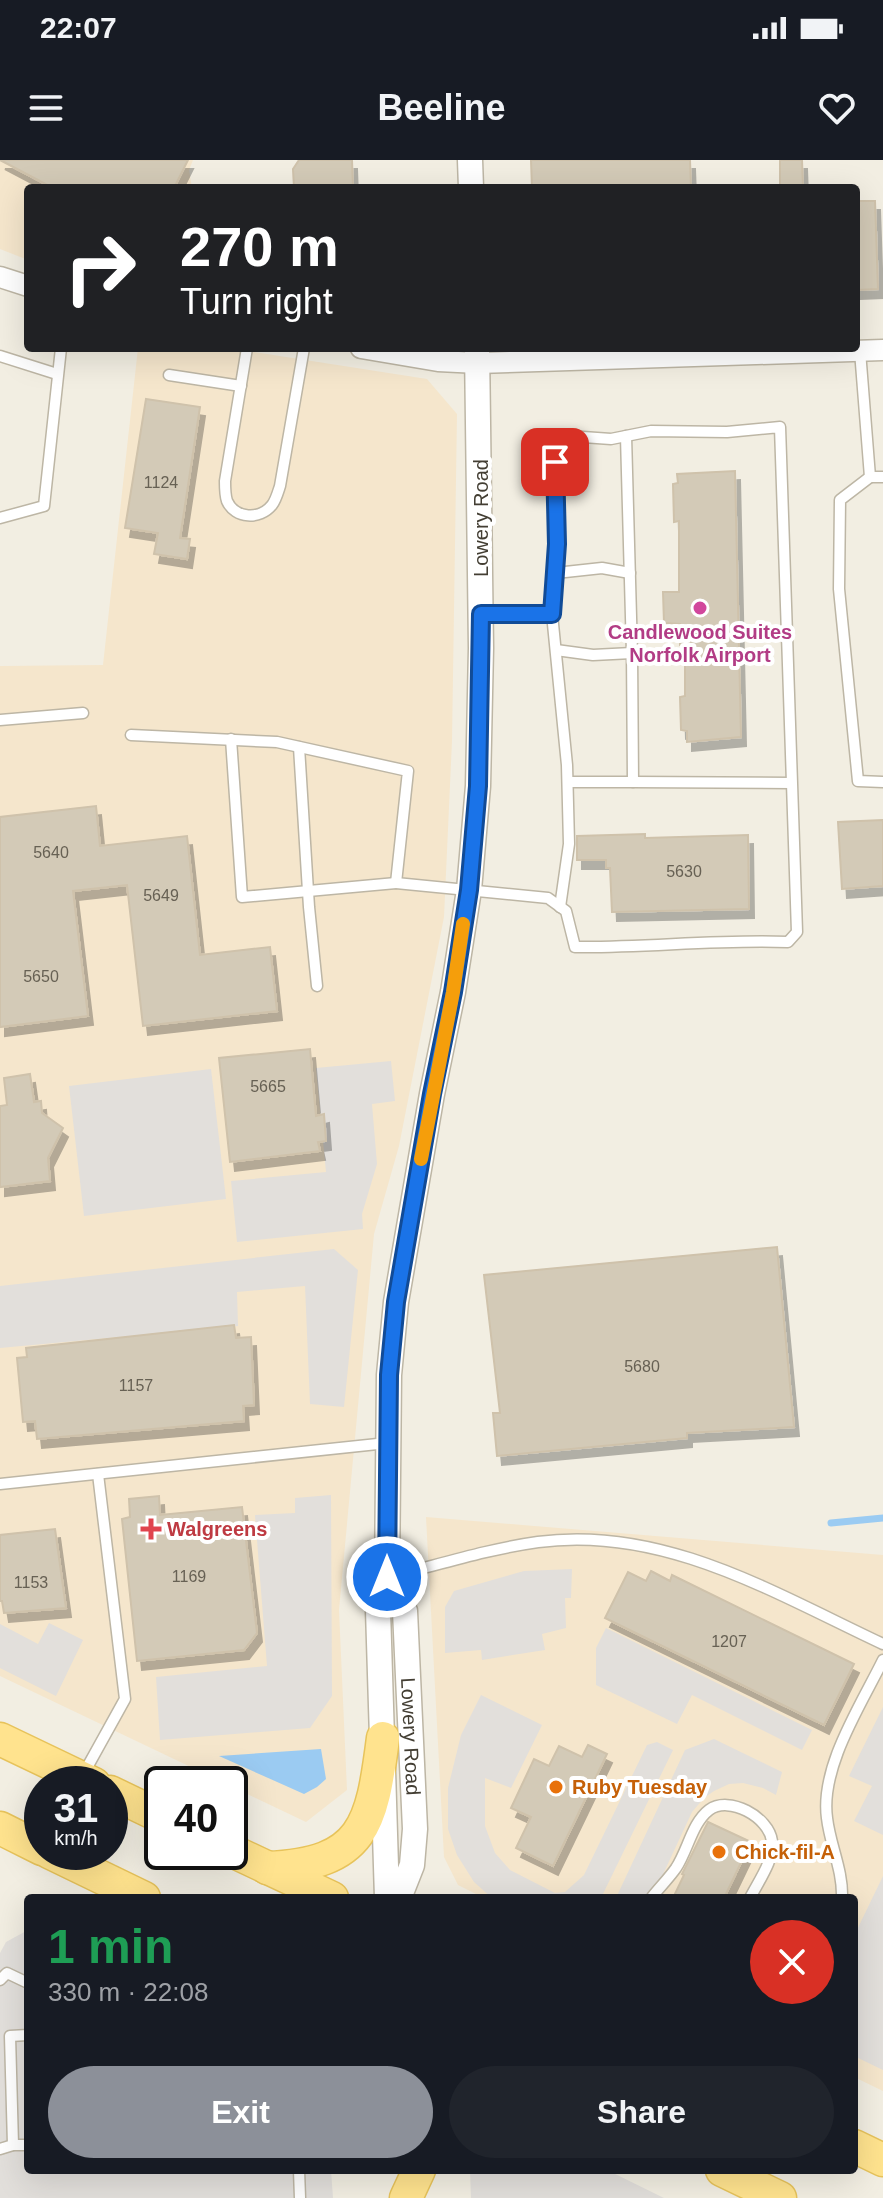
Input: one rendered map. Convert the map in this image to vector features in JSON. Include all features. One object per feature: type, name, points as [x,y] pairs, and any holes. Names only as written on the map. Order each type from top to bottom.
[{"type":"main road","points":[[267,1868],[299,1867],[347,1848],[359,1833],[377,1787],[383,1738]]},
{"type":"main road","points":[[0,1739],[56,1766]]},
{"type":"main road","points":[[0,1828],[24,1840]]},
{"type":"main road","points":[[248,1859],[323,1894]]},
{"type":"main road","points":[[86,1870],[136,1894]]},
{"type":"main road","points":[[858,2148],[883,2160]]},
{"type":"main road","points":[[404,2198],[417,2174]]},
{"type":"main road","points":[[730,2174],[780,2198]]},
{"type":"street","points":[[470,160],[471,184]]},
{"type":"street","points":[[0,277],[24,285]]},
{"type":"street","points":[[860,351],[883,350]]},
{"type":"street","points":[[385,352],[438,361],[478,356],[552,363],[834,352]]},
{"type":"street","name":"Lowery Road","points":[[387,1894],[378,1610],[387,1577],[389,1375],[396,1302],[469,890],[478,786],[481,614],[478,356]]},
{"type":"street","name":"Lowery Road","points":[[387,1577],[405,1611],[415,1829],[412,1865],[401,1894]]},
{"type":"street","points":[[402,2174],[404,2198]]},
{"type":"lane","points":[[860,351],[870,477]]},
{"type":"lane","points":[[0,518],[44,506],[60,352]]},
{"type":"lane","points":[[246,352],[225,481],[226,499],[233,511],[247,516],[261,514],[273,504],[280,486],[303,352]]},
{"type":"lane","points":[[0,356],[57,374]]},
{"type":"lane","points":[[169,375],[241,386]]},
{"type":"lane","points":[[231,739],[242,897],[396,883],[548,898],[560,907],[566,911],[575,947],[641,948],[742,940],[788,942],[797,932],[780,427],[727,432],[651,431],[611,439],[555,435],[556,573],[552,614],[568,782],[569,844],[560,907]]},
{"type":"lane","points":[[626,436],[633,782]]},
{"type":"lane","points":[[883,477],[870,477],[840,500],[839,589],[858,781],[883,782]]},
{"type":"lane","points":[[556,573],[602,568],[630,573]]},
{"type":"lane","points":[[481,614],[552,614]]},
{"type":"lane","points":[[556,650],[593,655],[632,653]]},
{"type":"lane","points":[[0,720],[83,713]]},
{"type":"lane","points":[[131,735],[277,742],[408,771],[396,883]]},
{"type":"lane","points":[[299,747],[317,986]]},
{"type":"lane","points":[[568,782],[791,783]]},
{"type":"lane","points":[[0,1484],[387,1443]]},
{"type":"lane","points":[[94,1766],[125,1699],[98,1474]]},
{"type":"lane","points":[[387,1577],[538,1542],[616,1542],[656,1548],[718,1567],[883,1644]]},
{"type":"lane","points":[[842,1894],[843,1883],[827,1817],[833,1764],[883,1660]]},
{"type":"lane","points":[[654,1894],[676,1868],[702,1816],[717,1805],[724,1805],[755,1816],[764,1824],[772,1841],[771,1855],[752,1894]]},
{"type":"lane","points":[[0,1980],[7,1973],[24,1981]]},
{"type":"lane","points":[[13,2145],[10,2036],[24,2035]]},
{"type":"lane","points":[[0,2149],[24,2145]]},
{"type":"lane","points":[[299,2174],[300,2198]]},
{"type":"shaded area","points":[[0,160],[193,160],[189,170],[191,184],[24,184],[24,258],[0,249]]},
{"type":"shaded area","points":[[138,352],[254,352],[427,379],[457,414],[452,741],[444,917],[399,1146],[374,1234],[339,1610],[347,1790],[306,1822],[248,1794],[248,1766],[189,1766],[0,1676],[0,666],[103,665]]},
{"type":"shaded area","points":[[391,1061],[395,1101],[372,1104],[377,1164],[362,1214],[363,1229],[237,1242],[231,1181],[326,1172],[316,1068]]},
{"type":"shaded area","points":[[211,1069],[226,1199],[84,1216],[69,1086]]},
{"type":"shaded area","points":[[334,1249],[358,1270],[344,1407],[310,1404],[305,1286],[237,1292],[238,1326],[0,1348],[0,1286]]},
{"type":"shaded area","points":[[331,1495],[332,1696],[310,1728],[160,1740],[156,1677],[267,1666],[255,1515],[295,1513],[295,1498]]},
{"type":"shaded area","points":[[426,1517],[883,1555],[883,2091],[858,2079],[858,1894],[476,1894],[458,1885],[444,1857]]},
{"type":"shaded area","points":[[572,1569],[571,1598],[565,1598],[566,1628],[542,1634],[545,1650],[482,1660],[481,1650],[445,1653],[445,1607],[454,1591],[524,1571]]},
{"type":"shaded area","points":[[49,1623],[83,1640],[56,1696],[0,1668],[0,1624],[38,1644]]},
{"type":"shaded area","points":[[606,1628],[812,1730],[802,1750],[692,1695],[677,1724],[596,1685],[596,1648]]},
{"type":"shaded area","points":[[481,1695],[542,1725],[511,1788],[485,1778],[485,1826],[495,1853],[510,1870],[555,1893],[565,1892],[584,1875],[647,1745],[657,1742],[673,1750],[603,1894],[488,1894],[474,1882],[457,1855],[448,1829],[448,1788],[461,1735]]},
{"type":"shaded area","points":[[883,1707],[883,1835],[854,1821],[872,1786],[849,1776]]},
{"type":"shaded area","points":[[714,1739],[782,1772],[776,1795],[743,1783],[729,1784],[714,1791],[692,1812],[654,1894],[618,1894],[685,1750]]},
{"type":"shaded area","points":[[883,1876],[883,2070],[858,2058],[858,1928]]},
{"type":"shaded area","points":[[24,1932],[24,2174],[331,2174],[333,2198],[0,2198],[0,1953],[6,1942]]},
{"type":"shaded area","points":[[470,2174],[615,2174],[664,2198],[471,2198]]},
{"type":"water","points":[[321,1749],[326,1779],[304,1794],[248,1769],[248,1766],[219,1756]]},
{"type":"building","points":[[0,160],[188,160],[176,184],[45,184]]},
{"type":"building","points":[[299,160],[352,160],[353,184],[294,184],[293,169]]},
{"type":"building","points":[[531,160],[690,160],[691,184],[532,184]]},
{"type":"building","points":[[780,160],[802,160],[803,184],[780,184]]},
{"type":"building","points":[[860,201],[875,201],[878,289],[860,290]]},
{"type":"building","points":[[146,399],[200,407],[180,538],[190,539],[187,559],[154,554],[158,533],[125,528]]},
{"type":"building","name":"Candlewood Suites Norfolk Airport","points":[[735,471],[741,737],[687,742],[687,731],[681,730],[680,697],[685,696],[685,646],[680,645],[680,624],[664,623],[663,592],[679,592],[679,521],[674,522],[673,484],[678,483],[677,474]]},
{"type":"building","points":[[96,806],[100,846],[187,836],[200,955],[270,947],[277,1011],[143,1026],[127,885],[73,891],[88,1016],[0,1027],[0,817]]},
{"type":"building","points":[[883,820],[883,886],[842,889],[838,822]]},
{"type":"building","points":[[645,834],[645,838],[748,835],[749,909],[612,912],[610,868],[606,868],[606,860],[577,860],[577,836]]},
{"type":"building","points":[[310,1049],[316,1116],[324,1114],[326,1141],[318,1142],[320,1151],[230,1162],[219,1058]]},
{"type":"building","points":[[30,1074],[34,1102],[41,1101],[42,1113],[63,1128],[48,1158],[50,1181],[0,1187],[0,1106],[7,1105],[4,1078]]},
{"type":"building","points":[[777,1247],[794,1427],[687,1433],[687,1438],[497,1456],[493,1413],[500,1413],[484,1275]]},
{"type":"building","points":[[234,1325],[236,1338],[251,1337],[254,1405],[243,1406],[244,1421],[37,1439],[35,1421],[23,1422],[17,1358],[27,1357],[26,1348]]},
{"type":"building","name":"Walgreens","points":[[159,1496],[160,1515],[242,1507],[257,1633],[244,1650],[137,1661],[122,1519],[130,1517],[129,1499]]},
{"type":"building","points":[[55,1529],[66,1608],[4,1613],[0,1601],[0,1535]]},
{"type":"building","points":[[651,1571],[670,1581],[672,1575],[854,1664],[824,1725],[605,1618],[628,1572],[646,1581]]},
{"type":"building","name":"Ruby Tuesday","points":[[588,1745],[607,1754],[553,1866],[516,1848],[531,1817],[511,1808],[534,1759],[549,1766],[559,1746],[582,1757]]},
{"type":"building","name":"Chick-fil-A","points":[[708,1822],[751,1842],[726,1894],[675,1894]]},
{"type":"waterway","points":[[831,1523],[883,1518]]},
{"type":"slow traffic","points":[[421,1159],[463,924]]},
{"type":"place","name":"Candlewood Suites Norfolk Airport","points":[[700,608]]},
{"type":"place","name":"Walgreens","points":[[151,1529]]},
{"type":"place","name":"Ruby Tuesday","points":[[556,1787]]},
{"type":"place","name":"Chick-fil-A","points":[[719,1852]]},
{"type":"route","points":[[387,1577],[389,1375],[396,1302],[469,890],[478,786],[481,614],[552,614],[557,544],[555,462]]}]
